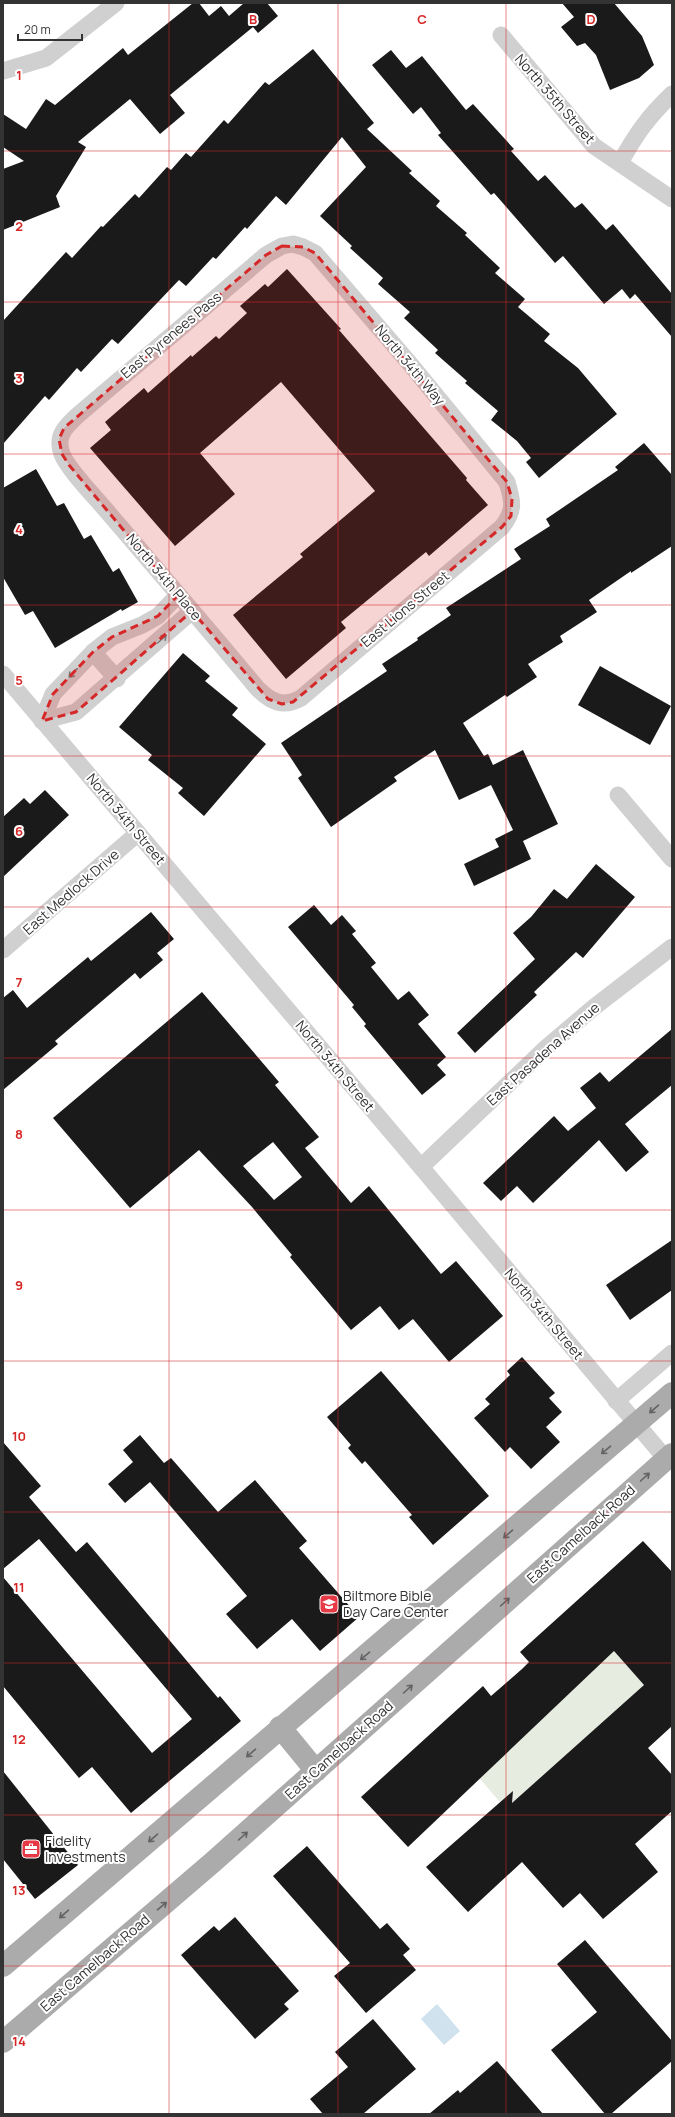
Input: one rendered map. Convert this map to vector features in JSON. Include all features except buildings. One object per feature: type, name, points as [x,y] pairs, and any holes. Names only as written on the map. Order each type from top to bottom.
[{"type":"main road","points":[[3,1966],[280,1727],[672,1393]]},
{"type":"main road","name":"East Camelback Road","points":[[3,2042],[213,1862],[669,1456]]},
{"type":"main road","points":[[280,1727],[316,1771]]},
{"type":"street","points":[[3,71],[46,58],[116,3]]},
{"type":"street","name":"North 35th Street","points":[[501,35],[594,146],[672,198]]},
{"type":"street","points":[[620,163],[634,136],[651,114],[672,94]]},
{"type":"street","name":"East Pyrenees Pass","points":[[59,439],[64,428],[78,415],[266,255],[282,246],[293,244]]},
{"type":"street","name":"North 34th Way","points":[[293,244],[303,247],[315,254],[396,348],[507,482],[512,499]]},
{"type":"street","name":"North 34th Place","points":[[59,439],[62,454],[69,465],[178,595],[257,688],[268,698],[282,704]]},
{"type":"street","name":"East Lions Street","points":[[282,704],[293,702],[302,698],[502,527],[511,516],[512,499]]},
{"type":"street","points":[[42,721],[54,694],[93,652],[112,637],[142,625],[158,616],[178,595]]},
{"type":"street","points":[[42,721],[76,712],[116,679],[192,611]]},
{"type":"street","points":[[93,652],[116,679]]},
{"type":"street","name":"North 34th Street","points":[[3,674],[421,1167],[616,1401],[636,1424],[669,1456]]},
{"type":"street","points":[[618,795],[672,859]]},
{"type":"street","name":"East Medlock Drive","points":[[3,950],[138,834]]},
{"type":"street","name":"East Pasadena Avenue","points":[[421,1167],[546,1048],[593,1008],[672,947]]},
{"type":"street","points":[[616,1401],[672,1353]]},
{"type":"highlighted area","points":[[282,246],[303,247],[315,253],[507,482],[512,499],[511,516],[502,527],[293,702],[282,704],[268,699],[192,611],[76,712],[42,721],[53,694],[93,652],[112,637],[158,616],[178,595],[69,465],[62,454],[59,439],[64,428],[78,415],[266,255]]},
{"type":"shaded area","points":[[605,1641],[644,1685],[512,1803],[513,1791],[500,1802],[469,1766],[499,1760],[593,1671]]},
{"type":"water","points":[[437,2004],[460,2031],[444,2045],[421,2019]]},
{"type":"place","name":"Biltmore Bible Day Care Center","points":[[329,1604]]},
{"type":"place","name":"Fidelity Investments","points":[[31,1849]]}]
